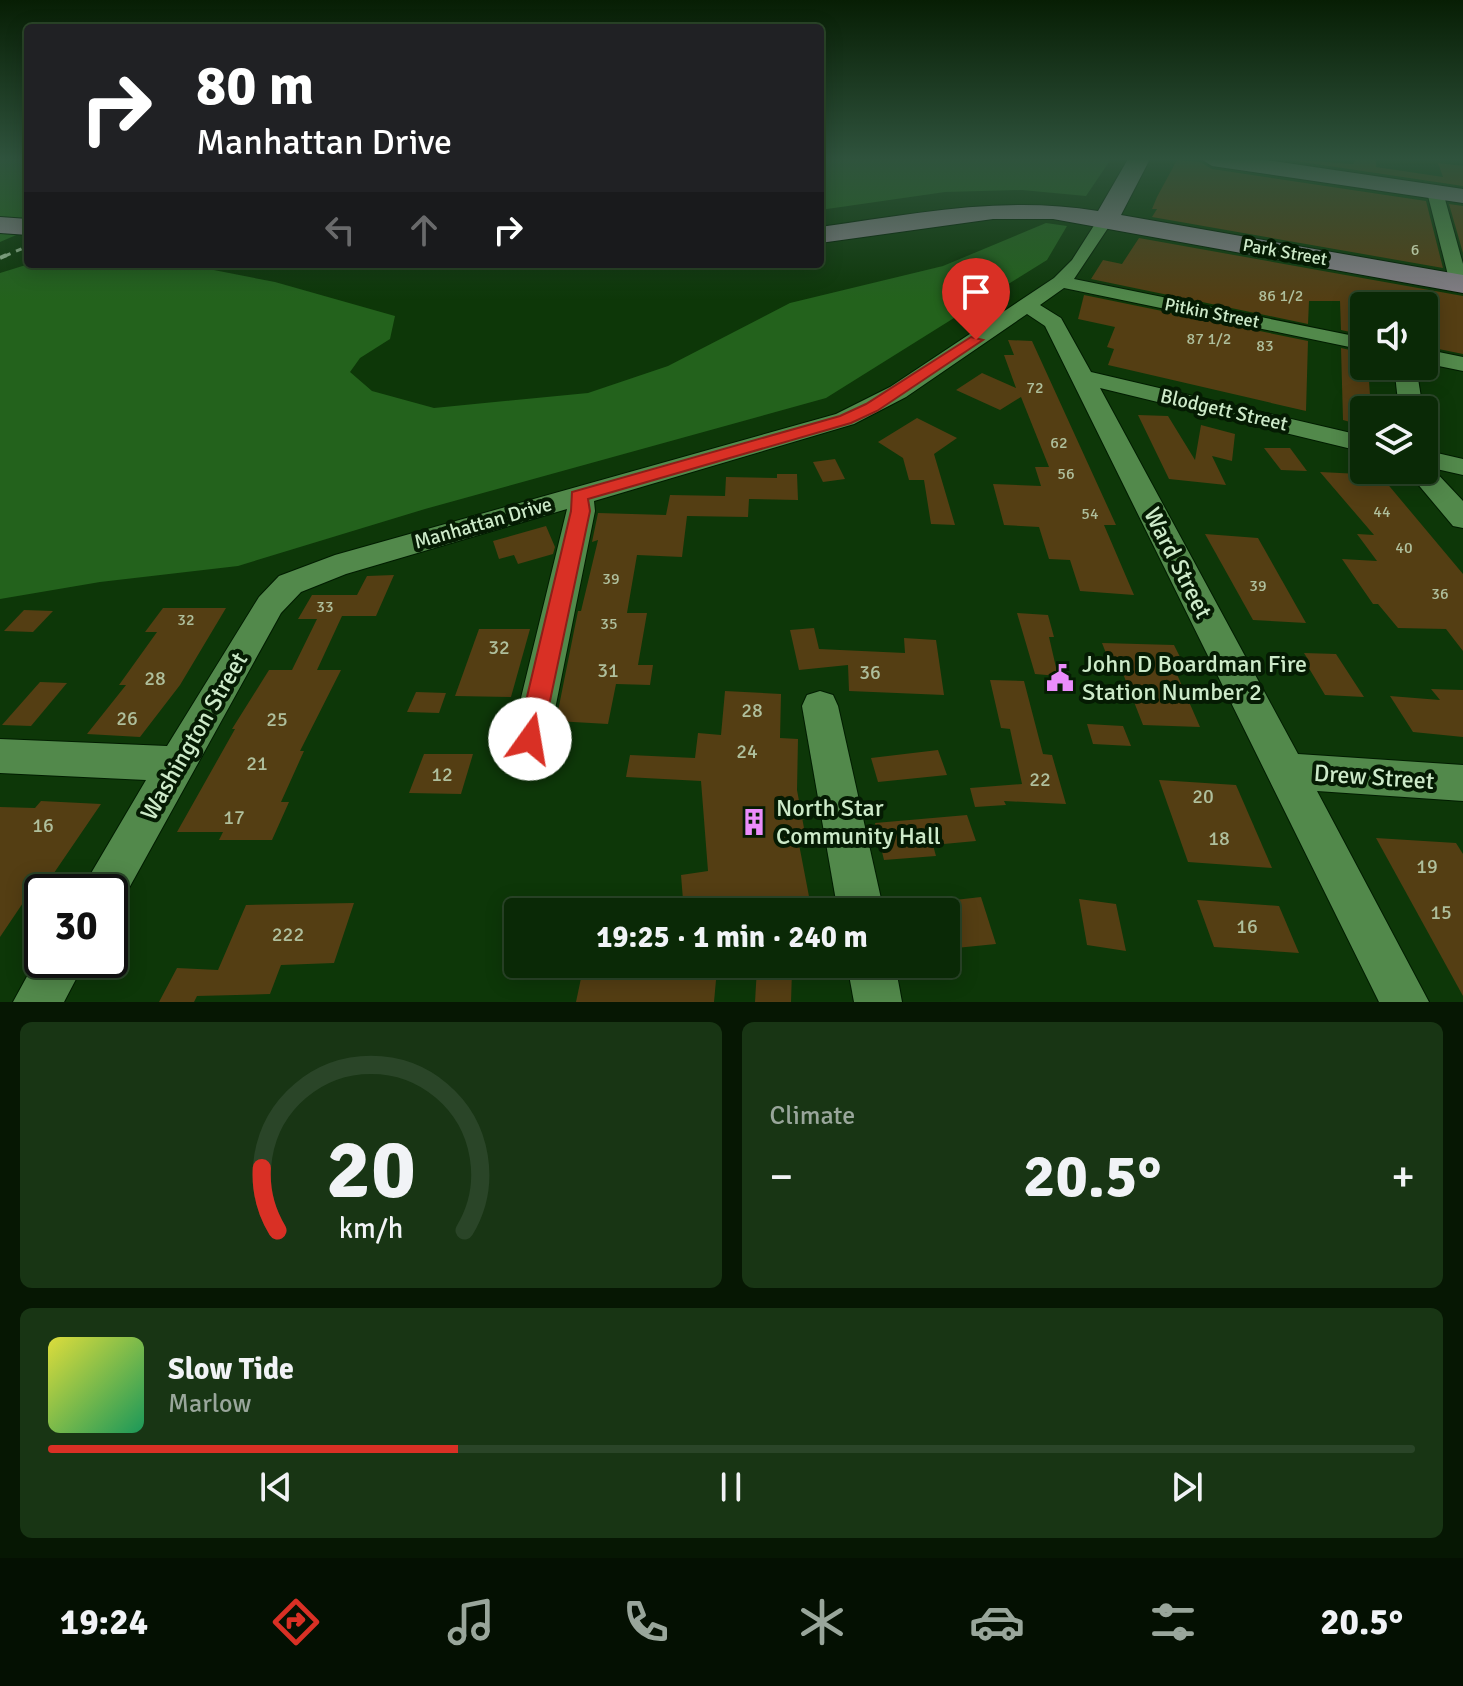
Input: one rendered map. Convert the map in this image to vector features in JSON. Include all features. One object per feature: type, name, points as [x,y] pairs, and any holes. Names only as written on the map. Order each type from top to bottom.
[{"type":"main road","name":"Manhattan Drive","points":[[1106,219],[1113,206]]},
{"type":"main road","name":"Park Street","points":[[824,234],[1010,209],[1053,211],[1461,284]]},
{"type":"main road","points":[[0,225],[24,227]]},
{"type":"street","points":[[1439,206],[1461,284]]},
{"type":"street","name":"Manhattan Drive","points":[[290,584],[335,566],[845,419],[898,392],[1061,282],[1079,263],[1106,219]]},
{"type":"street","name":"Pitkin Street","points":[[1061,282],[1350,341]]},
{"type":"street","name":"Ward Street","points":[[1028,306],[1054,322],[1084,377],[1405,1002]]},
{"type":"street","points":[[1438,359],[1463,364]]},
{"type":"street","name":"Blodgett Street","points":[[1084,377],[1350,441]]},
{"type":"street","points":[[1438,461],[1463,467]]},
{"type":"street","points":[[1432,484],[1463,519]]},
{"type":"street","points":[[530,739],[581,511],[579,496]]},
{"type":"street","name":"Washington Street","points":[[113,874],[270,605],[290,584]]},
{"type":"street","points":[[820,706],[858,898]]},
{"type":"street","points":[[0,756],[178,764]]},
{"type":"street","name":"Drew Street","points":[[1286,771],[1463,783]]},
{"type":"street","points":[[37,1002],[51,978]]},
{"type":"street","points":[[874,978],[878,1002]]},
{"type":"green space","points":[[0,206],[24,206],[24,232],[0,242]]},
{"type":"green space","points":[[824,206],[849,206],[824,209]]},
{"type":"green space","points":[[1046,223],[1067,226],[1047,260],[826,398],[425,509],[238,566],[100,582],[0,599],[0,273],[24,266],[24,268],[203,268],[275,282],[395,316],[390,339],[360,358],[350,372],[372,391],[434,408],[588,393],[668,366],[790,303],[943,266]]},
{"type":"building","points":[[1153,206],[1427,206],[1443,268],[1152,217],[1157,209],[1152,209]]},
{"type":"building","points":[[1450,206],[1463,206],[1463,253]]},
{"type":"building","points":[[1139,238],[1463,296],[1463,354],[1438,349],[1438,292],[1350,292],[1350,332],[1341,330],[1340,301],[1309,301],[1308,324],[1091,279],[1103,260],[1122,264]]},
{"type":"building","points":[[1084,295],[1308,341],[1306,411],[1108,365],[1114,349],[1107,347],[1115,327],[1078,319]]},
{"type":"building","points":[[1008,340],[1032,341],[1116,525],[1104,525],[1134,595],[1080,591],[1070,560],[1049,559],[1039,527],[1004,525],[993,484],[1041,486],[1035,467],[1049,467],[1021,397],[1000,410],[956,390],[982,373],[1016,388],[1004,355],[1014,355]]},
{"type":"building","points":[[1341,348],[1350,350],[1350,380],[1369,380],[1370,396],[1350,396],[1350,422],[1343,420]]},
{"type":"building","points":[[1138,415],[1168,416],[1195,460],[1201,425],[1235,434],[1232,461],[1212,456],[1226,485],[1169,479]]},
{"type":"building","points":[[917,418],[957,438],[934,454],[955,525],[931,524],[924,480],[909,480],[903,458],[878,442]]},
{"type":"building","points":[[1264,448],[1290,448],[1307,471],[1281,470]]},
{"type":"building","points":[[835,459],[845,479],[823,482],[813,462]]},
{"type":"building","points":[[1320,472],[1350,474],[1350,484],[1388,484],[1463,574],[1463,651],[1446,629],[1398,628],[1378,604],[1373,604],[1342,559],[1377,561],[1357,534],[1374,535]]},
{"type":"building","points":[[777,474],[797,474],[798,500],[749,499],[748,517],[687,516],[682,557],[637,555],[627,613],[647,613],[638,665],[653,665],[650,685],[616,684],[608,724],[556,721],[578,611],[581,611],[598,540],[592,542],[598,513],[666,515],[670,495],[725,496],[726,477],[777,478]]},
{"type":"building","points":[[546,526],[555,547],[553,554],[518,564],[514,555],[499,559],[493,541]]},
{"type":"building","points":[[1205,534],[1258,538],[1306,623],[1253,620]]},
{"type":"building","points":[[394,575],[376,616],[342,616],[317,670],[341,670],[300,751],[304,751],[281,802],[289,802],[272,840],[219,840],[223,832],[177,832],[235,729],[232,729],[269,670],[292,670],[317,619],[298,619],[312,595],[357,595],[367,576]]},
{"type":"building","points":[[163,608],[226,608],[180,685],[140,737],[87,734],[126,685],[119,685],[157,632],[145,632]]},
{"type":"building","points":[[24,610],[53,611],[33,632],[4,631]]},
{"type":"building","points":[[1017,613],[1048,615],[1054,637],[1049,637],[1058,676],[1035,674]]},
{"type":"building","points":[[814,628],[819,649],[905,653],[904,638],[936,640],[944,695],[849,691],[848,665],[799,670],[790,630]]},
{"type":"building","points":[[479,629],[530,629],[511,697],[455,696]]},
{"type":"building","points":[[1102,643],[1174,645],[1188,673],[1176,672],[1200,727],[1143,725],[1122,671],[1113,671]]},
{"type":"building","points":[[1304,653],[1336,654],[1364,697],[1325,695],[1304,660],[1309,661]]},
{"type":"building","points":[[990,680],[1024,681],[1043,754],[1052,755],[1066,804],[1004,801],[1006,805],[975,807],[970,788],[1022,784],[1010,729],[1001,728]]},
{"type":"building","points":[[40,682],[67,683],[31,726],[2,725]]},
{"type":"building","points":[[1431,689],[1463,690],[1463,737],[1413,732],[1390,696],[1440,700]]},
{"type":"building","points":[[725,691],[781,694],[780,738],[798,739],[797,790],[806,839],[798,839],[809,898],[683,898],[681,875],[708,871],[701,781],[626,777],[630,755],[695,758],[698,733],[721,735]]},
{"type":"building","points":[[416,692],[446,693],[439,713],[407,712]]},
{"type":"building","points":[[1087,724],[1123,726],[1131,746],[1093,744]]},
{"type":"building","points":[[938,750],[947,775],[878,782],[871,758]]},
{"type":"building","points":[[424,754],[473,754],[461,794],[409,793]]},
{"type":"building","points":[[1159,780],[1236,785],[1272,868],[1188,862]]},
{"type":"building","points":[[41,801],[101,804],[53,874],[24,874],[24,901],[0,937],[0,807],[35,808]]},
{"type":"building","points":[[967,815],[976,841],[933,845],[936,856],[884,860],[875,823]]},
{"type":"building","points":[[1376,838],[1456,843],[1463,854],[1463,996]]},
{"type":"building","points":[[981,897],[996,944],[960,948],[960,899]]},
{"type":"building","points":[[1079,899],[1116,904],[1126,951],[1087,945]]},
{"type":"building","points":[[1197,900],[1279,906],[1299,953],[1214,947]]},
{"type":"building","points":[[354,903],[334,963],[281,965],[270,994],[197,996],[194,1002],[159,1002],[177,968],[218,970],[246,905]]},
{"type":"building","points":[[581,978],[716,978],[714,1002],[576,1002]]},
{"type":"building","points":[[756,978],[792,978],[791,1002],[755,1002]]},
{"type":"railway","points":[[5,256],[24,248]]},
{"type":"railway","points":[[0,258],[9,254]]},
{"type":"place","name":"John D Boardman Fire Station Number 2","points":[[1060,678]]},
{"type":"place","name":"North Star Community Hall","points":[[754,822]]},
{"type":"route","points":[[530,739],[581,511],[579,496],[845,419],[898,392],[976,340]]}]
